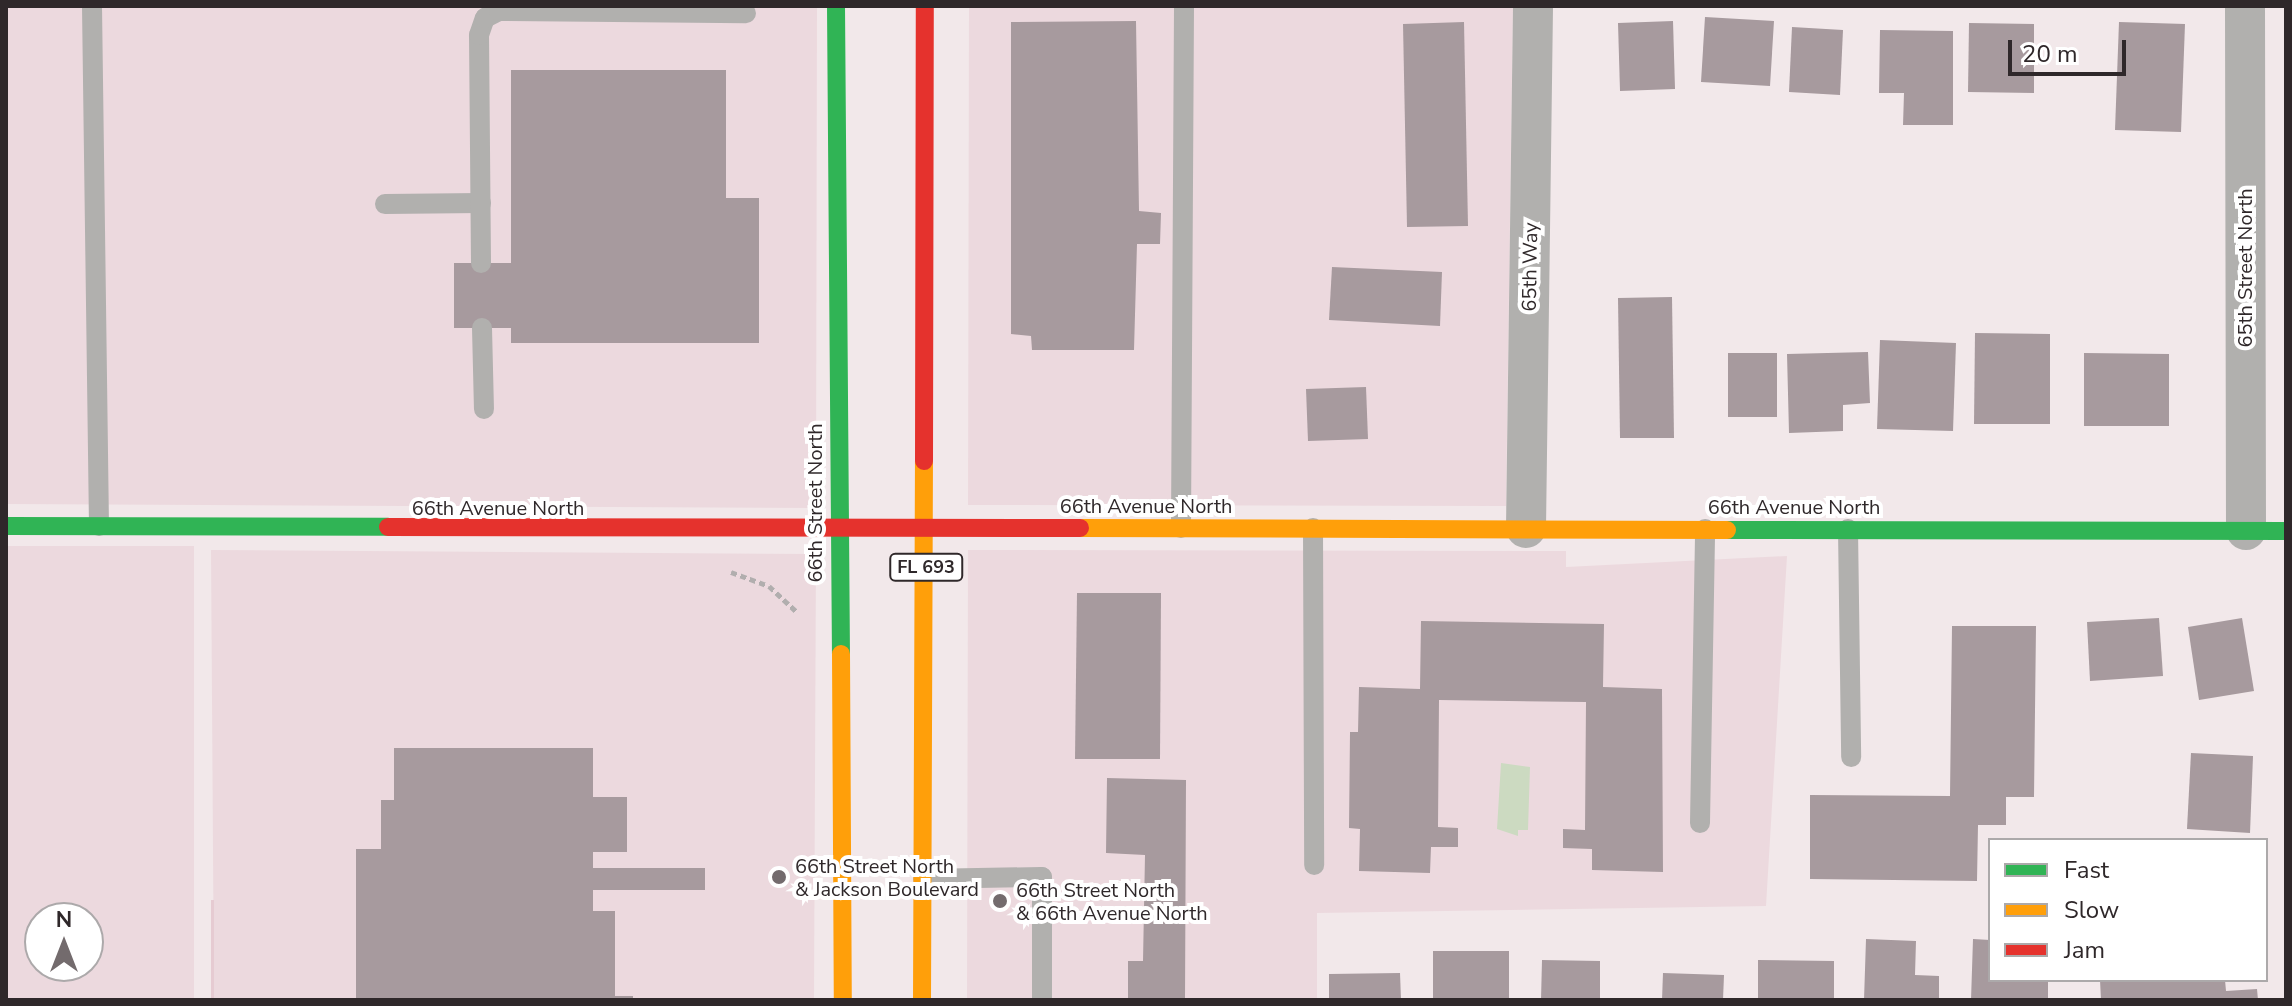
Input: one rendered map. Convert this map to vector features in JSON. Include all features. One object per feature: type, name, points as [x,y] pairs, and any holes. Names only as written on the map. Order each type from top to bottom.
[{"type":"street","name":"66th Street North","points":[[836,6],[836,531],[843,1000]]},
{"type":"street","name":"FL 693","points":[[922,1000],[926,528],[925,6]]},
{"type":"street","name":"65th Way","points":[[1526,528],[1533,6]]},
{"type":"street","name":"65th Street North","points":[[2245,6],[2246,530]]},
{"type":"street","name":"66th Avenue North","points":[[6,526],[836,531],[926,528],[2286,531]]},
{"type":"lane","points":[[92,6],[99,526]]},
{"type":"lane","points":[[1181,528],[1184,6]]},
{"type":"lane","points":[[481,263],[479,35],[485,18],[499,11],[746,13]]},
{"type":"lane","points":[[385,204],[481,203]]},
{"type":"lane","points":[[482,328],[484,409]]},
{"type":"lane","points":[[1313,528],[1314,865]]},
{"type":"lane","points":[[1700,823],[1705,529]]},
{"type":"lane","points":[[1848,529],[1851,757]]},
{"type":"lane","points":[[923,879],[1042,877],[1042,1000]]},
{"type":"shaded area","points":[[6,6],[817,6],[816,508],[6,504]]},
{"type":"shaded area","points":[[969,6],[1513,6],[1506,506],[968,505]]},
{"type":"shaded area","points":[[6,546],[194,546],[194,1000],[6,1000]]},
{"type":"shaded area","points":[[211,550],[816,554],[814,1000],[214,1000]]},
{"type":"shaded area","points":[[968,550],[1566,551],[1566,567],[1787,556],[1766,906],[1317,913],[1317,1000],[967,1000]]},
{"type":"shaded area","points":[[1501,763],[1530,767],[1528,830],[1518,830],[1518,836],[1497,829]]},
{"type":"shaded area","points":[[211,900],[214,900],[214,1000],[211,1000]]},
{"type":"building","points":[[1705,17],[1774,21],[1770,86],[1701,82]]},
{"type":"building","points":[[1136,21],[1139,211],[1161,213],[1160,244],[1137,244],[1134,350],[1032,350],[1031,336],[1011,334],[1011,22]]},
{"type":"building","points":[[1673,21],[1675,89],[1620,91],[1618,23]]},
{"type":"building","points":[[1464,22],[1468,226],[1407,227],[1403,24]]},
{"type":"building","points":[[2119,22],[2185,24],[2181,132],[2115,130]]},
{"type":"building","points":[[1969,23],[2034,24],[2034,93],[1968,92]]},
{"type":"building","points":[[1792,27],[1843,30],[1840,95],[1789,92]]},
{"type":"building","points":[[1880,30],[1953,31],[1953,125],[1903,125],[1904,93],[1879,93]]},
{"type":"building","points":[[511,70],[726,70],[726,198],[759,198],[759,343],[511,343],[511,328],[454,328],[454,263],[511,263]]},
{"type":"building","points":[[1332,267],[1442,272],[1440,326],[1329,320]]},
{"type":"building","points":[[1672,297],[1674,438],[1620,438],[1618,298]]},
{"type":"building","points":[[1975,333],[2050,334],[2050,424],[1974,424]]},
{"type":"building","points":[[1880,340],[1956,343],[1953,431],[1877,429]]},
{"type":"building","points":[[1868,352],[1870,403],[1843,405],[1843,431],[1789,433],[1787,354]]},
{"type":"building","points":[[1728,353],[1777,353],[1777,417],[1728,417]]},
{"type":"building","points":[[2084,353],[2169,354],[2169,426],[2084,426]]},
{"type":"building","points":[[1366,387],[1368,439],[1308,441],[1306,389]]},
{"type":"building","points":[[1077,593],[1161,593],[1160,759],[1075,759]]},
{"type":"building","points":[[2159,618],[2163,676],[2090,681],[2087,622]]},
{"type":"building","points":[[2242,618],[2254,691],[2199,700],[2188,627]]},
{"type":"building","points":[[1421,621],[1604,624],[1603,687],[1662,689],[1663,872],[1592,870],[1592,849],[1563,848],[1563,829],[1585,830],[1586,702],[1439,700],[1438,827],[1458,828],[1458,847],[1431,847],[1430,873],[1359,871],[1360,829],[1349,828],[1350,732],[1358,732],[1359,687],[1420,689]]},
{"type":"building","points":[[1952,626],[2036,626],[2034,797],[2006,797],[2006,825],[1978,825],[1977,881],[1810,879],[1810,795],[1950,796]]},
{"type":"building","points":[[394,748],[593,748],[593,797],[627,797],[627,852],[593,852],[593,868],[705,868],[705,890],[593,890],[593,911],[615,911],[615,996],[633,996],[633,1000],[356,1000],[356,849],[381,849],[381,800],[394,800]]},
{"type":"building","points":[[2191,753],[2253,756],[2250,833],[2187,829]]},
{"type":"building","points":[[1107,778],[1186,780],[1185,1000],[1128,1000],[1128,961],[1143,961],[1145,855],[1106,853]]},
{"type":"building","points":[[1866,939],[1916,941],[1915,975],[1939,976],[1939,1000],[1864,1000]]},
{"type":"building","points":[[1973,939],[1988,940],[1988,982],[2048,982],[2048,1000],[1971,1000]]},
{"type":"building","points":[[1433,951],[1509,951],[1509,1000],[1433,1000]]},
{"type":"building","points":[[1542,960],[1600,961],[1600,1000],[1541,1000]]},
{"type":"building","points":[[1758,960],[1834,961],[1834,1000],[1758,1000]]},
{"type":"building","points":[[1400,973],[1401,1000],[1329,1000],[1329,974]]},
{"type":"building","points":[[1663,973],[1724,975],[1723,1000],[1662,1000]]},
{"type":"building","points":[[2100,982],[2225,982],[2226,991],[2257,989],[2258,1000],[2101,1000]]},
{"type":"traffic: fast","points":[[836,6],[841,654]]},
{"type":"traffic: fast","points":[[6,526],[388,527]]},
{"type":"traffic: fast","points":[[1727,530],[2286,531]]},
{"type":"traffic: slow","points":[[922,1000],[924,461]]},
{"type":"traffic: slow","points":[[1080,528],[1727,530]]},
{"type":"traffic: slow","points":[[841,654],[843,1000]]},
{"type":"traffic: jam","points":[[924,461],[925,6]]},
{"type":"traffic: jam","points":[[388,527],[1080,528]]},
{"type":"place","name":"66th Street North & Jackson Boulevard","points":[[779,877]]},
{"type":"place","name":"66th Street North & 66th Avenue North","points":[[1000,901]]}]
